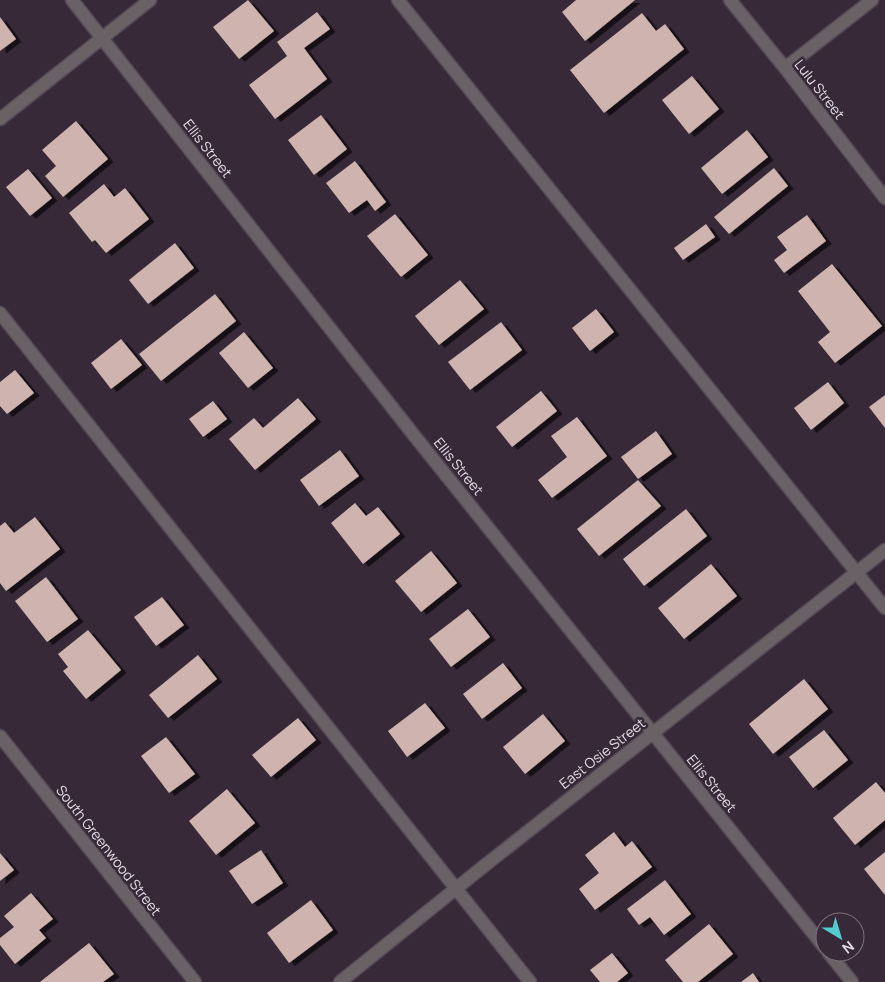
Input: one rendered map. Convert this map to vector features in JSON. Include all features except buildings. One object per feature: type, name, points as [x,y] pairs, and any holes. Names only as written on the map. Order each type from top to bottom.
[{"type":"street","name":"Ellis Street","points":[[72,0],[413,434],[815,936]]},
{"type":"street","points":[[0,119],[150,0]]},
{"type":"street","points":[[398,0],[885,608]]},
{"type":"street","name":"Lulu Street","points":[[730,0],[885,198]]},
{"type":"street","points":[[785,68],[872,0]]},
{"type":"street","points":[[0,313],[530,982]]},
{"type":"street","name":"East Osie Street","points":[[340,982],[456,888],[885,550]]},
{"type":"street","name":"South Greenwood Street","points":[[0,736],[195,982]]},
{"type":"street","points":[[836,962],[852,982]]}]
